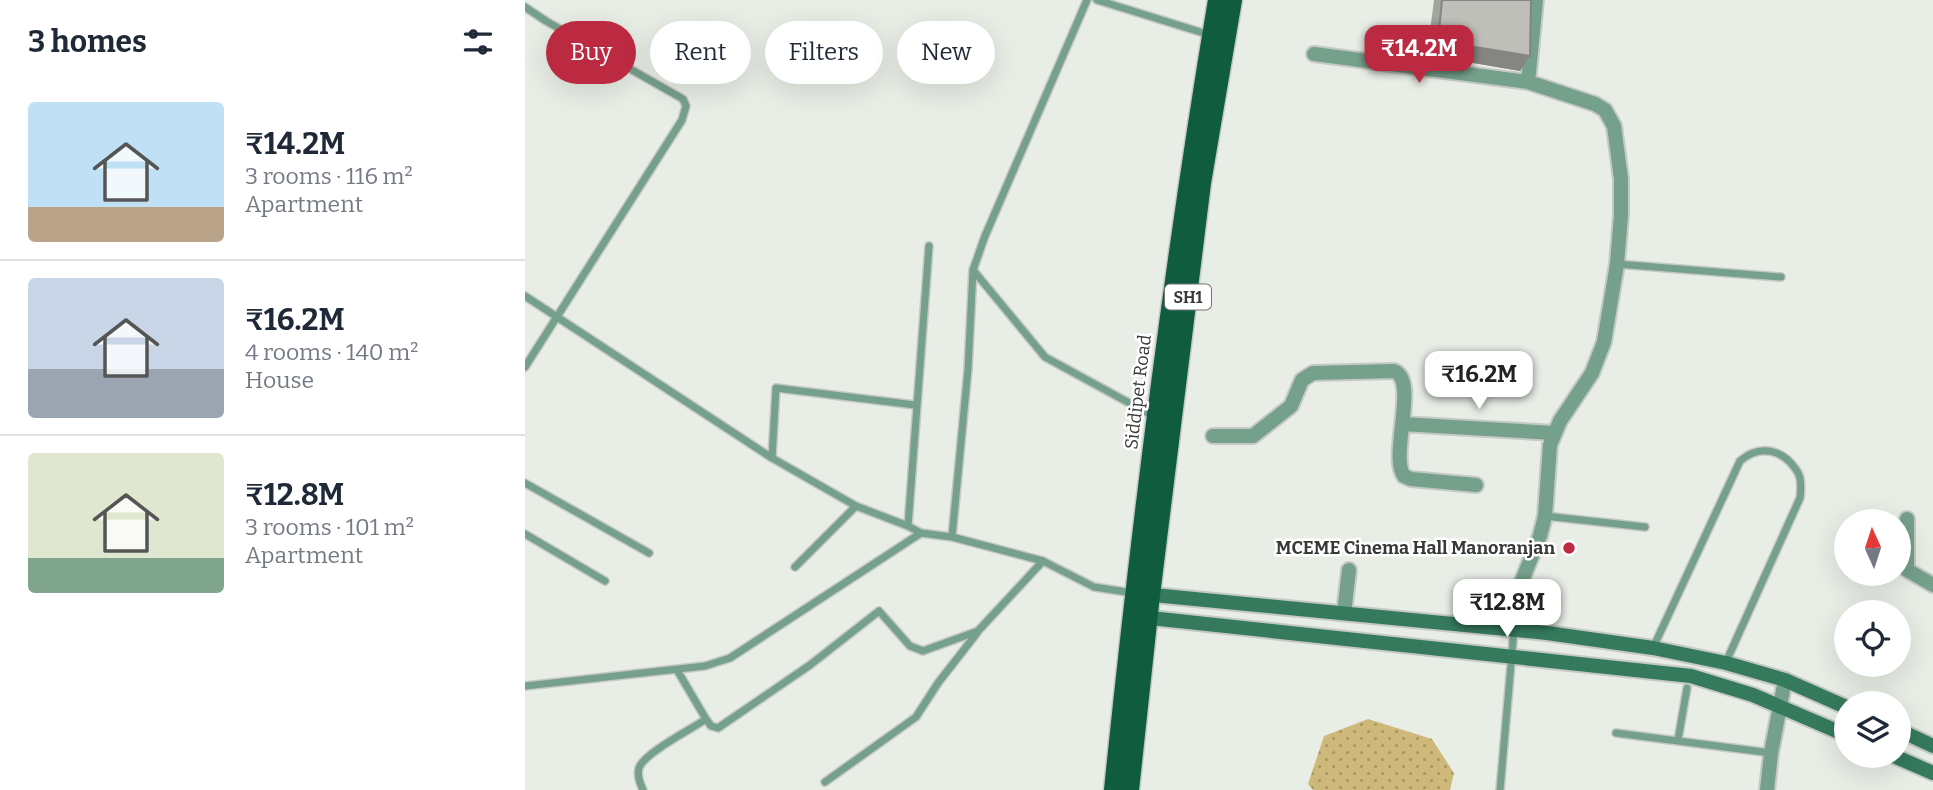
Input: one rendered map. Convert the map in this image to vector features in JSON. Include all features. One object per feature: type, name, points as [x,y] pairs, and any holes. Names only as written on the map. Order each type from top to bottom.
[{"type":"main road","name":"Siddipet Road","points":[[1130,790],[1156,417],[1186,181],[1217,0]]},
{"type":"main road","name":"Siddipet Road","points":[[1142,594],[1202,183],[1233,0]]},
{"type":"main road","name":"Siddipet Road","points":[[1113,790],[1140,617]]},
{"type":"street","points":[[1528,82],[1536,0]]},
{"type":"street","points":[[1314,54],[1528,82],[1595,104],[1611,118],[1621,179],[1617,264],[1599,359],[1582,390],[1559,421],[1550,445],[1545,516],[1519,588],[1514,630]]},
{"type":"street","points":[[1213,436],[1252,436],[1291,406],[1302,380],[1313,373],[1399,373],[1404,393],[1400,463],[1404,476],[1411,479],[1476,485]]},
{"type":"street","points":[[1402,424],[1555,433]]},
{"type":"street","points":[[1344,613],[1349,569]]},
{"type":"street","points":[[1911,572],[1933,584]]},
{"type":"street","points":[[1142,594],[1514,630],[1653,648],[1726,663],[1785,680],[1834,702]]},
{"type":"street","points":[[1321,636],[1324,612]]},
{"type":"street","points":[[1140,617],[1691,676],[1720,683],[1834,730]]},
{"type":"street","points":[[1424,648],[1426,621]]},
{"type":"street","points":[[1767,790],[1770,753],[1785,680]]},
{"type":"street","points":[[1911,736],[1933,746]]},
{"type":"street","points":[[1911,764],[1933,774]]},
{"type":"lane","points":[[953,537],[974,270],[985,236],[1087,0]]},
{"type":"lane","points":[[1097,0],[1211,35]]},
{"type":"lane","points":[[525,7],[546,22],[683,99],[686,106],[682,120],[525,368]]},
{"type":"lane","points":[[908,526],[929,246]]},
{"type":"lane","points":[[1617,264],[1781,277]]},
{"type":"lane","points":[[974,270],[1045,357],[1156,417]]},
{"type":"lane","points":[[525,296],[772,458],[856,506],[921,533],[953,537],[1043,561],[1094,587],[1142,594]]},
{"type":"lane","points":[[772,458],[776,388],[915,405]]},
{"type":"lane","points":[[1653,648],[1740,461],[1754,452],[1768,450],[1783,458],[1798,472],[1800,498],[1726,663]]},
{"type":"lane","points":[[525,483],[649,553]]},
{"type":"lane","points":[[795,566],[856,506]]},
{"type":"lane","points":[[1545,516],[1646,527]]},
{"type":"lane","points":[[525,686],[705,667],[730,658],[921,533]]},
{"type":"lane","points":[[525,534],[605,581]]},
{"type":"lane","points":[[825,782],[916,717],[938,682],[978,631],[1043,561]]},
{"type":"lane","points":[[677,670],[706,719],[711,726],[718,728],[810,665],[879,611],[909,646],[923,651],[978,631]]},
{"type":"lane","points":[[1500,790],[1514,630]]},
{"type":"lane","points":[[1678,740],[1687,688]]},
{"type":"lane","points":[[643,790],[638,776],[640,765],[649,756],[706,719]]},
{"type":"lane","points":[[1616,733],[1770,753]]},
{"type":"shaded area","points":[[1368,719],[1432,739],[1454,773],[1450,790],[1313,790],[1308,784],[1324,736]]},
{"type":"building","points":[[1442,0],[1531,0],[1530,56],[1438,41]]},
{"type":"place","name":"MCEME Cinema Hall Manoranjan","points":[[1569,548]]}]
